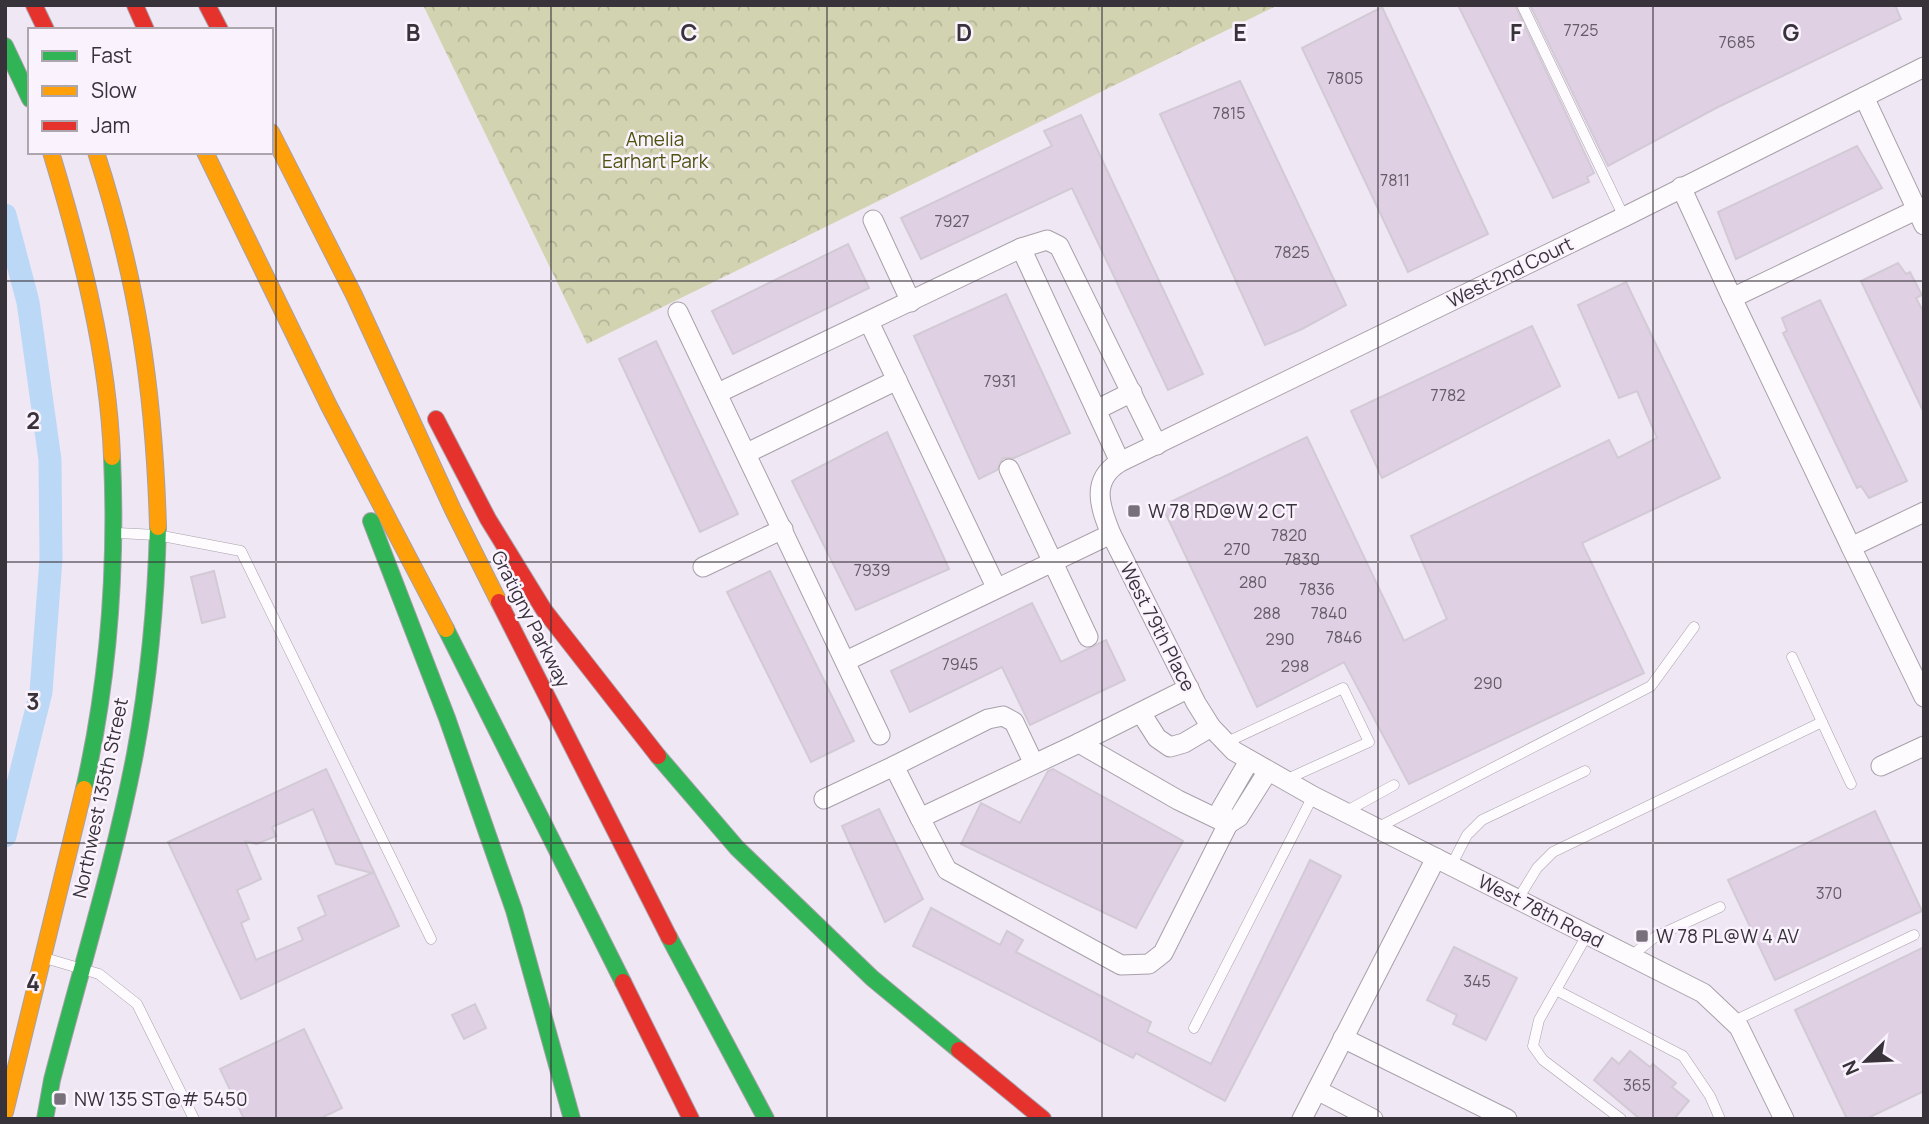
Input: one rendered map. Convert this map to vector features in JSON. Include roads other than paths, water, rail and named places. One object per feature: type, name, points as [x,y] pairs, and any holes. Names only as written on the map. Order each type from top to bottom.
[{"type":"main road","points":[[34,5],[45,28]]},
{"type":"main road","points":[[135,5],[145,28]]},
{"type":"main road","points":[[207,5],[219,28]]},
{"type":"main road","points":[[5,46],[28,95]]},
{"type":"main road","name":"Gratigny Parkway","points":[[273,136],[354,295],[471,547],[644,890],[766,1119]]},
{"type":"main road","name":"Northwest 135th Street","points":[[5,1112],[92,755],[108,642],[114,533],[112,425],[99,333],[85,267],[52,154]]},
{"type":"main road","name":"Northwest 135th Street","points":[[45,1119],[135,753],[152,642],[157,535],[153,423],[142,331],[124,238],[97,154]]},
{"type":"main road","points":[[206,154],[329,406],[400,537],[691,1119]]},
{"type":"main road","points":[[354,295],[412,382]]},
{"type":"main road","points":[[427,403],[488,519],[544,610],[627,719],[737,848],[872,978],[1043,1119]]},
{"type":"main road","points":[[329,406],[447,718],[514,910],[572,1119]]},
{"type":"street","name":"West 2nd Court","points":[[1101,481],[1105,473],[1120,462],[1625,217],[1924,66]]},
{"type":"street","points":[[1732,298],[1920,217],[1864,97]]},
{"type":"street","points":[[1681,187],[1924,697]]},
{"type":"street","points":[[873,219],[911,302]]},
{"type":"street","points":[[718,393],[1021,248],[1047,240],[1059,246],[1157,445]]},
{"type":"street","points":[[1021,248],[1120,462]]},
{"type":"street","points":[[678,312],[880,735]]},
{"type":"street","points":[[869,322],[996,587]]},
{"type":"street","points":[[747,453],[897,380]]},
{"type":"street","points":[[1096,410],[1132,392]]},
{"type":"street","points":[[1009,469],[1088,637]]},
{"type":"street","name":"West 79th Place","points":[[1101,481],[1101,510],[1111,534],[1189,688],[1224,744],[1246,760]]},
{"type":"street","points":[[1851,547],[1924,512]]},
{"type":"street","points":[[703,567],[783,529]]},
{"type":"street","points":[[846,661],[1111,534]]},
{"type":"street","points":[[920,818],[1189,688]]},
{"type":"street","points":[[1142,713],[1157,738],[1170,747],[1184,743],[1211,727]]},
{"type":"street","points":[[824,799],[988,719],[1003,716],[1014,722],[1034,764]]},
{"type":"street","points":[[1079,743],[1178,800],[1228,824]]},
{"type":"street","points":[[1881,766],[1924,746]]},
{"type":"street","points":[[1228,824],[1221,809],[1246,760]]},
{"type":"street","name":"West 78th Road","points":[[1246,760],[1703,993],[1734,1021],[1751,1047],[1784,1119]]},
{"type":"street","points":[[894,766],[947,870],[1121,965],[1135,966],[1149,964],[1163,953],[1228,824],[1239,817],[1276,775]]},
{"type":"street","points":[[1302,1119],[1343,1038],[1443,862]]},
{"type":"street","points":[[1343,1038],[1507,1119]]},
{"type":"street","points":[[1317,1090],[1373,1119]]},
{"type":"lane","points":[[1522,5],[1625,217]]},
{"type":"lane","points":[[114,533],[157,535],[242,551],[431,939]]},
{"type":"lane","points":[[1377,828],[1651,686],[1693,626]]},
{"type":"lane","points":[[1792,657],[1851,784]]},
{"type":"lane","points":[[1224,744],[1343,688],[1368,742],[1276,775]]},
{"type":"lane","points":[[1518,899],[1537,869],[1553,852],[1822,722]]},
{"type":"lane","points":[[1443,862],[1482,820],[1584,771]]},
{"type":"lane","points":[[1344,812],[1394,785]]},
{"type":"lane","points":[[1194,1028],[1313,796]]},
{"type":"lane","points":[[1631,956],[1655,937],[1720,907]]},
{"type":"lane","points":[[1587,935],[1539,1020],[1533,1046],[1543,1060],[1621,1119]]},
{"type":"lane","points":[[1734,1021],[1914,935]]},
{"type":"lane","points":[[41,957],[99,974],[137,1004],[194,1119]]},
{"type":"lane","points":[[1556,990],[1683,1056],[1710,1097],[1720,1119]]},
{"type":"waterway","points":[[5,215],[28,302],[50,460],[51,559],[41,692],[5,836]]},
{"type":"place","name":"W 78 RD@W 2 CT","points":[[1134,511]]},
{"type":"place","name":"W 78 PL@W 4 AV","points":[[1642,936]]},
{"type":"place","name":"NW 135 ST@# 5450","points":[[60,1099]]},
{"type":"park label","name":"Amelia Earhart Park","points":[[655,150]]}]
